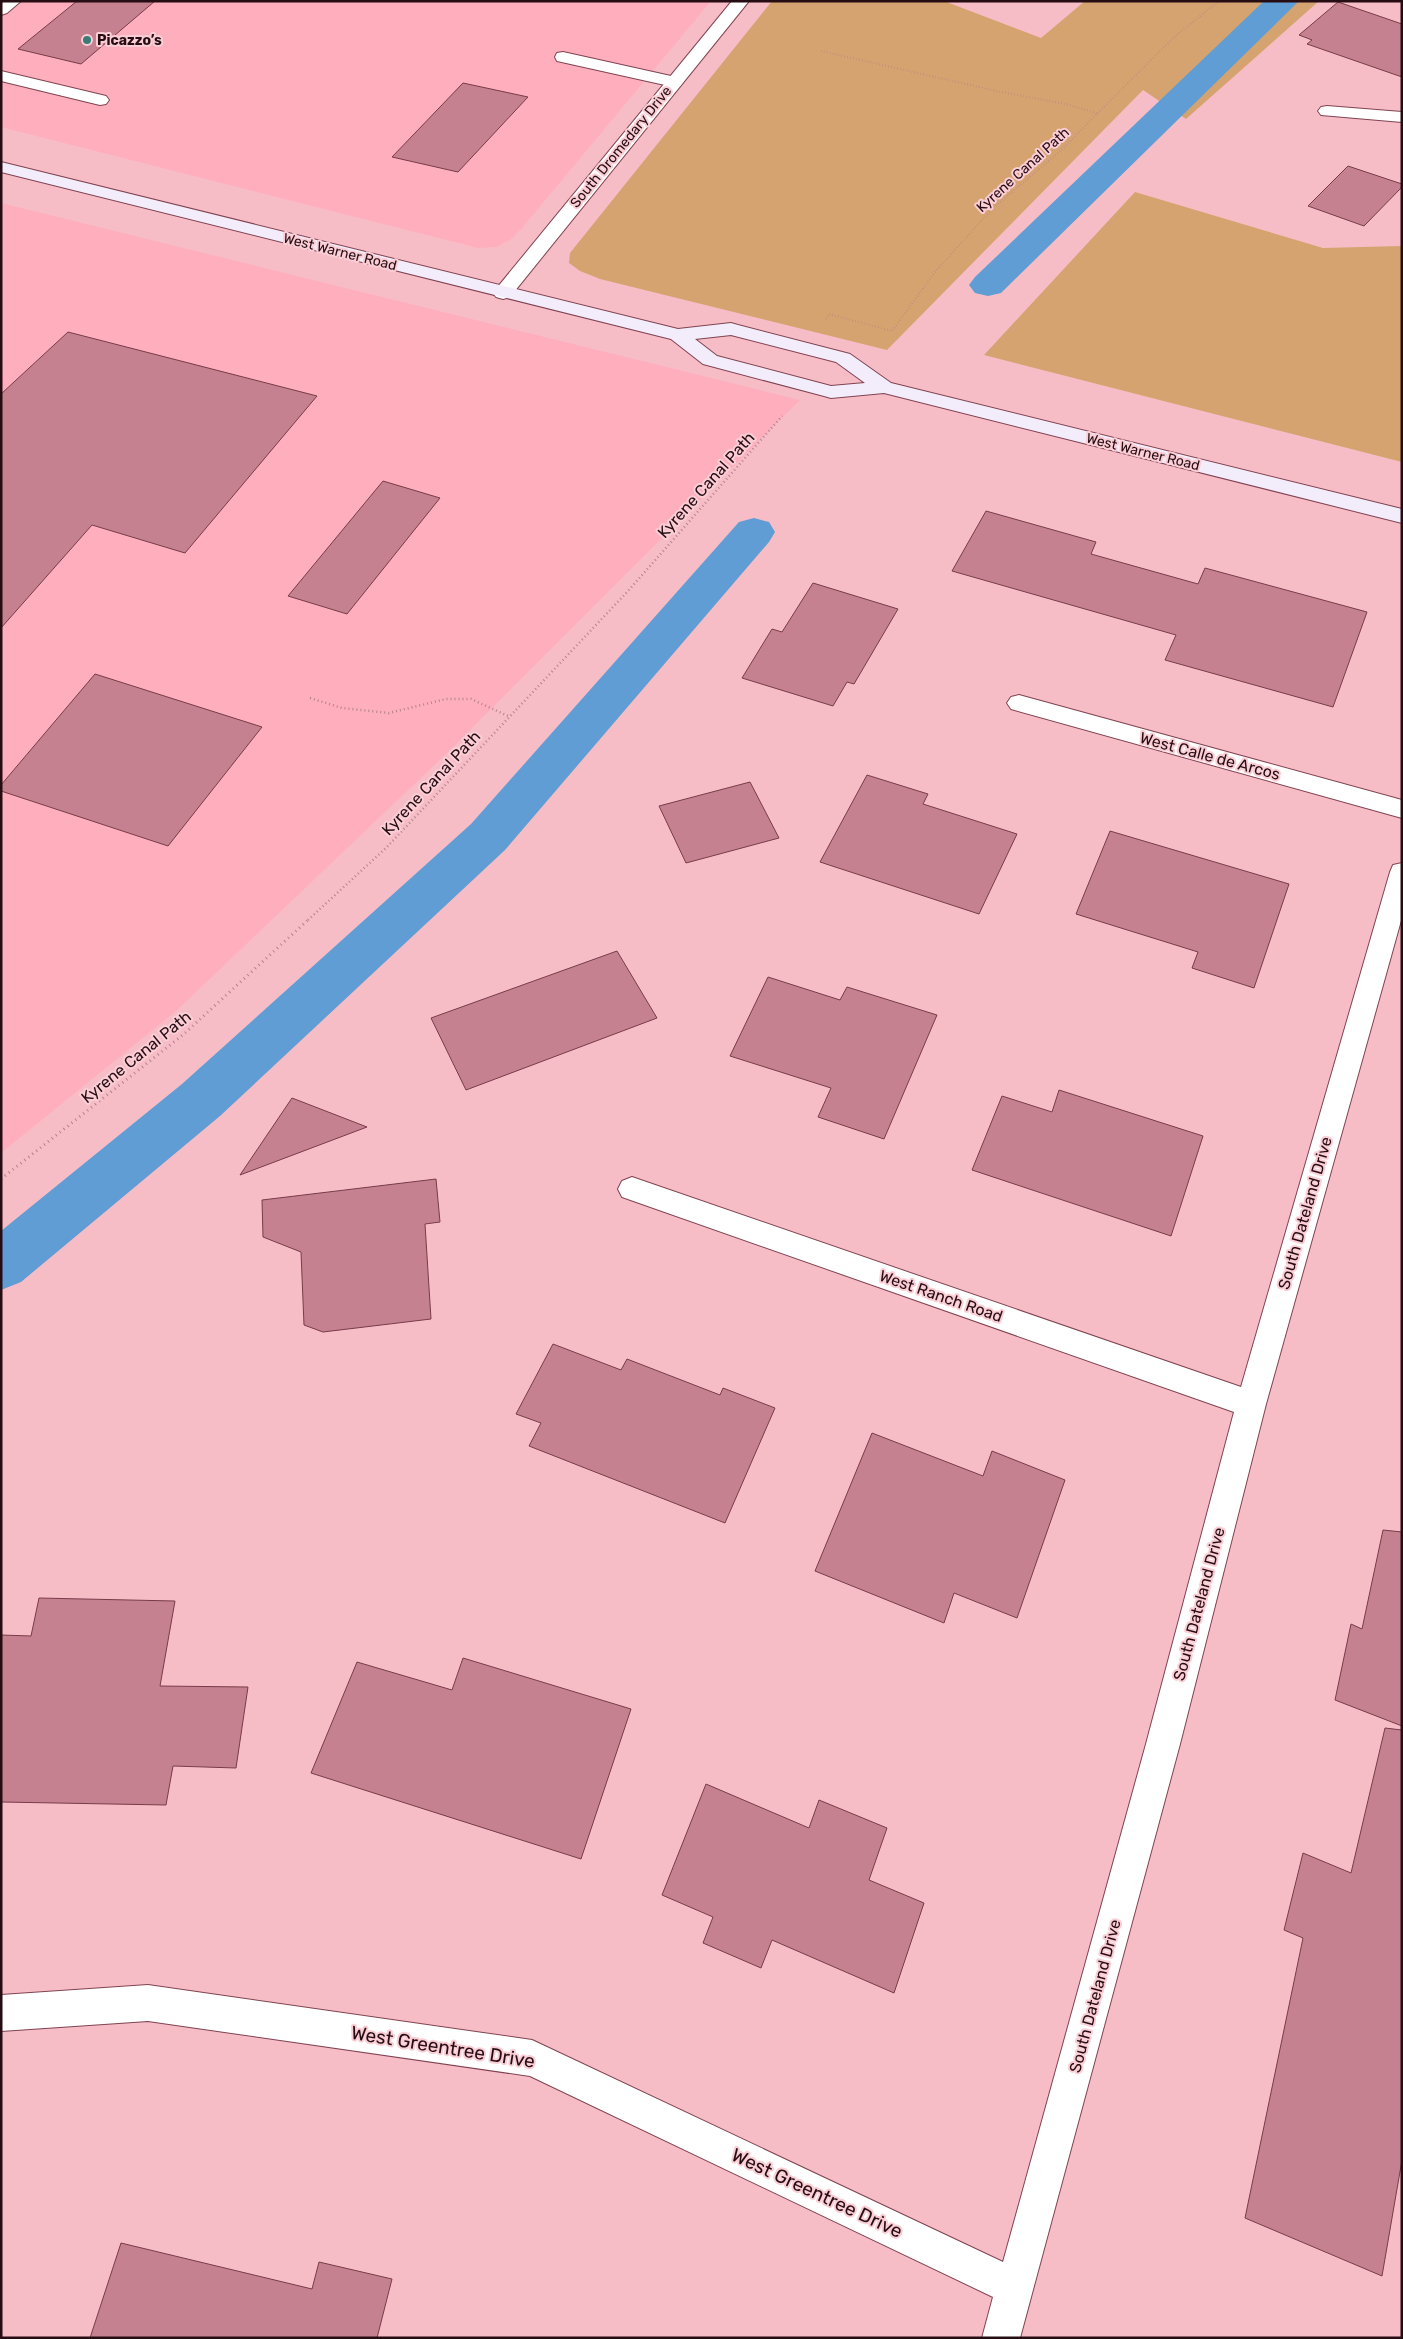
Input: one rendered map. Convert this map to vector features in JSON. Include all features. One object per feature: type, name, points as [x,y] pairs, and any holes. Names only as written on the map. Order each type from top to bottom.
[{"type":"main road","name":"West Warner Road","points":[[1,167],[678,335],[731,329],[843,358],[884,387]]},
{"type":"main road","name":"West Warner Road","points":[[678,335],[710,360],[831,392],[884,387],[1402,516]]},
{"type":"street","points":[[1,10],[13,1]]},
{"type":"street","name":"South Dromedary Drive","points":[[503,293],[741,1]]},
{"type":"street","points":[[563,57],[674,82]]},
{"type":"street","points":[[1,76],[100,100]]},
{"type":"street","points":[[1327,111],[1402,116]]},
{"type":"street","name":"West Calle de Arcos","points":[[1019,703],[1402,809]]},
{"type":"street","name":"South Dateland Drive","points":[[1001,2338],[1160,1754],[1251,1404],[1402,872]]},
{"type":"street","name":"West Ranch Road","points":[[632,1188],[1251,1404]]},
{"type":"street","name":"West Greentree Drive","points":[[1,2013],[148,2003],[532,2058],[1015,2288]]},
{"type":"path","name":"Kyrene Canal Path","points":[[824,322],[829,314],[892,331],[901,316],[935,272],[992,209],[1058,153],[1100,114],[1173,38],[1219,1]]},
{"type":"path","points":[[821,52],[1001,92],[1066,104],[1100,114]]},
{"type":"path","name":"Kyrene Canal Path","points":[[1,1179],[184,1034],[386,848],[508,716],[628,591],[719,485],[783,416],[774,414]]},
{"type":"path","points":[[310,698],[342,708],[389,713],[446,700],[471,699],[508,716]]},
{"type":"shaded area","points":[[1,1],[711,1],[522,228],[510,240],[496,247],[478,248],[1,127]]},
{"type":"shaded area","points":[[772,1],[944,1],[1041,38],[1085,1],[1319,1],[1186,119],[1143,90],[887,350],[600,279],[580,271],[569,263],[570,253]]},
{"type":"shaded area","points":[[1135,192],[1323,248],[1402,246],[1402,462],[984,355]]},
{"type":"shaded area","points":[[1,203],[800,400],[446,754],[176,1011],[1,1153]]},
{"type":"building","points":[[77,1],[155,1],[81,64],[18,49]]},
{"type":"building","points":[[1338,2],[1402,24],[1402,77],[1307,44],[1312,40],[1299,35]]},
{"type":"building","points":[[463,83],[528,97],[458,172],[392,157]]},
{"type":"building","points":[[1348,166],[1402,184],[1402,187],[1364,226],[1308,206]]},
{"type":"building","points":[[68,332],[317,396],[185,553],[92,525],[1,628],[1,394]]},
{"type":"building","points":[[383,481],[440,498],[347,614],[288,596]]},
{"type":"building","points":[[986,511],[1096,542],[1091,554],[1198,584],[1205,568],[1367,612],[1333,707],[1165,660],[1176,635],[952,571]]},
{"type":"building","points":[[813,583],[898,609],[854,684],[847,682],[833,706],[742,678],[772,629],[782,632]]},
{"type":"building","points":[[95,674],[262,727],[168,846],[1,791],[1,785]]},
{"type":"building","points":[[867,775],[928,794],[923,804],[1017,834],[979,914],[820,862]]},
{"type":"building","points":[[750,782],[779,838],[686,863],[659,806]]},
{"type":"building","points":[[1110,831],[1289,884],[1254,988],[1192,968],[1198,952],[1076,914]]},
{"type":"building","points":[[617,951],[657,1018],[466,1090],[431,1018]]},
{"type":"building","points":[[768,977],[840,1000],[847,987],[937,1015],[884,1139],[818,1117],[831,1088],[730,1056]]},
{"type":"building","points":[[1059,1090],[1203,1136],[1171,1236],[972,1170],[1002,1096],[1052,1112]]},
{"type":"building","points":[[292,1098],[367,1127],[240,1175]]},
{"type":"building","points":[[436,1179],[440,1222],[425,1224],[431,1319],[323,1332],[304,1325],[301,1252],[263,1237],[262,1200]]},
{"type":"building","points":[[553,1344],[621,1370],[627,1359],[720,1395],[723,1388],[775,1408],[725,1523],[529,1446],[541,1423],[516,1414]]},
{"type":"building","points":[[872,1433],[983,1476],[992,1451],[1065,1480],[1017,1618],[954,1593],[944,1623],[815,1571]]},
{"type":"building","points":[[1383,1530],[1402,1532],[1402,1726],[1335,1700],[1351,1624],[1362,1629]]},
{"type":"building","points":[[39,1598],[175,1601],[160,1686],[248,1687],[236,1768],[173,1766],[166,1805],[1,1802],[1,1635],[31,1636]]},
{"type":"building","points":[[463,1658],[631,1709],[581,1859],[311,1773],[357,1662],[452,1690]]},
{"type":"building","points":[[1385,1728],[1402,1730],[1402,2160],[1382,2276],[1245,2218],[1303,1938],[1284,1930],[1303,1853],[1351,1873]]},
{"type":"building","points":[[706,1784],[809,1828],[819,1800],[887,1828],[869,1880],[924,1903],[894,1993],[772,1940],[761,1968],[703,1943],[713,1917],[662,1895]]},
{"type":"building","points":[[121,2243],[312,2289],[319,2262],[392,2279],[377,2338],[90,2338]]},
{"type":"waterway","points":[[988,285],[1283,1]]},
{"type":"waterway","points":[[1,1265],[201,1100],[488,837],[754,532]]},
{"type":"place","name":"Picazzo’s","points":[[87,40]]}]
